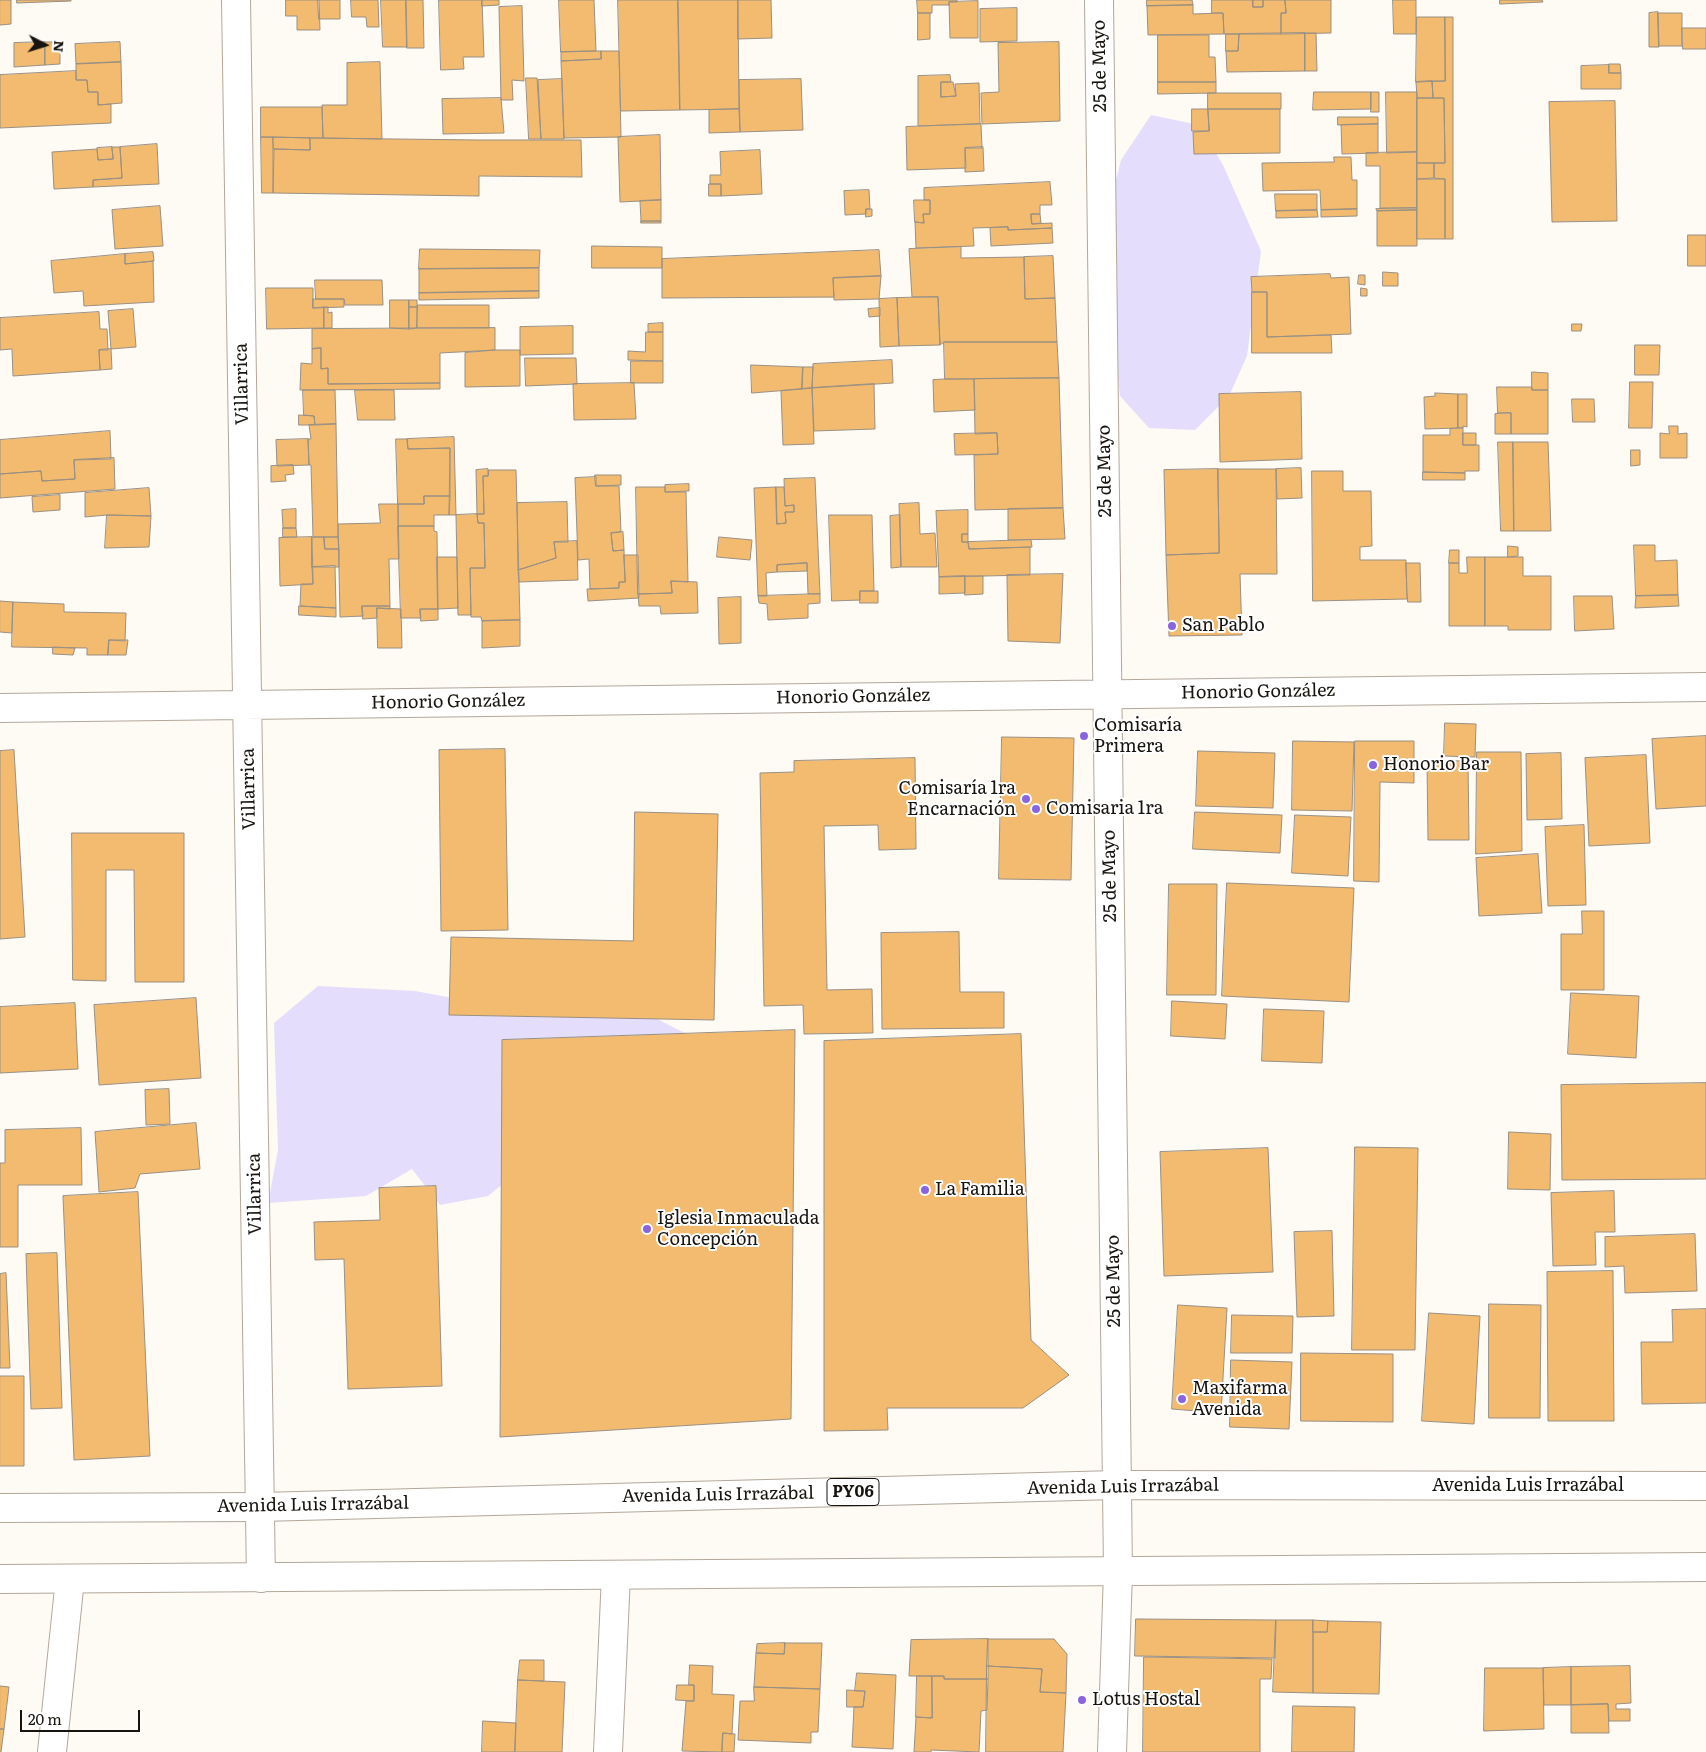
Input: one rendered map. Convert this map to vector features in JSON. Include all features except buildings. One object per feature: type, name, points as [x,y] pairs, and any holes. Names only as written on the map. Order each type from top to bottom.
[{"type":"main road","name":"Villarrica","points":[[236,0],[261,1578]]},
{"type":"main road","name":"25 de Mayo","points":[[1099,0],[1118,1572],[1112,1752]]},
{"type":"main road","name":"Honorio González","points":[[0,708],[1706,687]]},
{"type":"main road","name":"Avenida Luis Irrazábal","points":[[0,1508],[260,1507],[1116,1485],[1706,1486]]},
{"type":"main road","points":[[0,1579],[1706,1568]]},
{"type":"main road","points":[[608,1752],[616,1575]]},
{"type":"main road","points":[[52,1752],[70,1579]]},
{"type":"shaded area","points":[[1151,115],[1199,125],[1223,165],[1261,251],[1247,356],[1229,396],[1195,430],[1149,428],[1120,396],[1114,341],[1110,204],[1121,160]]},
{"type":"shaded area","points":[[318,986],[415,991],[502,1007],[635,1008],[689,1035],[488,1196],[440,1205],[412,1169],[366,1196],[268,1203],[278,1150],[274,1023]]},
{"type":"place","name":"San Pablo","points":[[1172,626]]},
{"type":"place","name":"Comisaría Primera","points":[[1084,736]]},
{"type":"place","name":"Honorio Bar","points":[[1373,765]]},
{"type":"place","name":"Comisaría 1ra Encarnación","points":[[1026,799]]},
{"type":"place","name":"Comisaria 1ra","points":[[1036,809]]},
{"type":"place","name":"La Familia","points":[[925,1190]]},
{"type":"place","name":"Iglesia Inmaculada Concepción","points":[[647,1229]]},
{"type":"place","name":"Maxifarma Avenida","points":[[1182,1399]]},
{"type":"place","name":"Lotus Hostal","points":[[1082,1700]]}]
